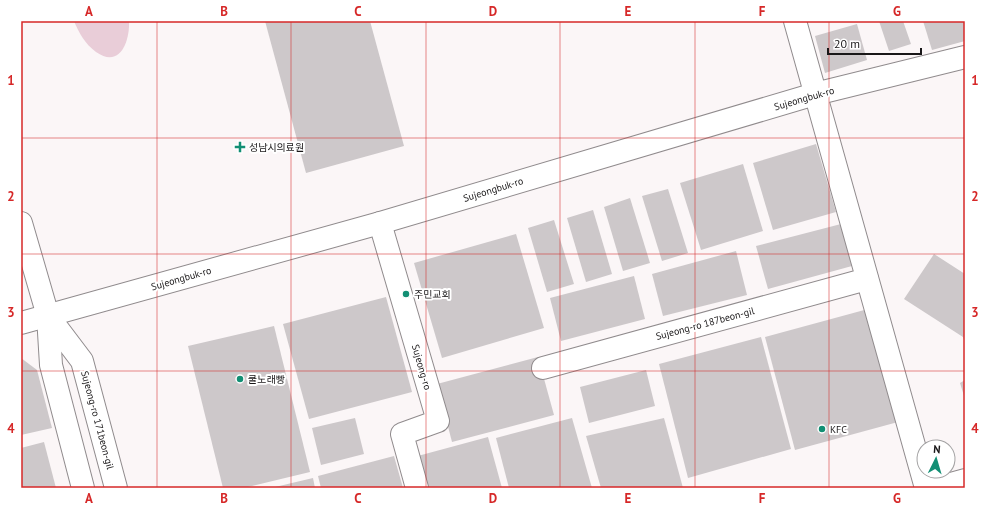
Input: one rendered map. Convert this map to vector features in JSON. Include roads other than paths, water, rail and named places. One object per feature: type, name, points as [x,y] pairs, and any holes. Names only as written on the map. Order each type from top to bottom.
[{"type":"street","points":[[795,21],[926,488]]},
{"type":"street","name":"Sujeongbuk-ro","points":[[21,324],[380,223],[815,94],[965,57]]},
{"type":"street","name":"Sujeong-ro 171beon-gil","points":[[21,223],[48,316],[51,366],[83,488]]},
{"type":"street","name":"Sujeong-ro","points":[[380,223],[438,421],[402,434],[417,488]]},
{"type":"street","name":"Sujeong-ro 187beon-gil","points":[[543,368],[867,278]]},
{"type":"street","name":"Sujeong-ro 171beon-gil","points":[[48,316],[82,361],[116,488]]},
{"type":"street","points":[[936,488],[965,480]]},
{"type":"place","name":"성남시의료원","points":[[240,147]]},
{"type":"place","name":"주민교회","points":[[406,294]]},
{"type":"place","name":"쿨노래빵","points":[[240,379]]},
{"type":"place","name":"KFC","points":[[822,429]]}]
